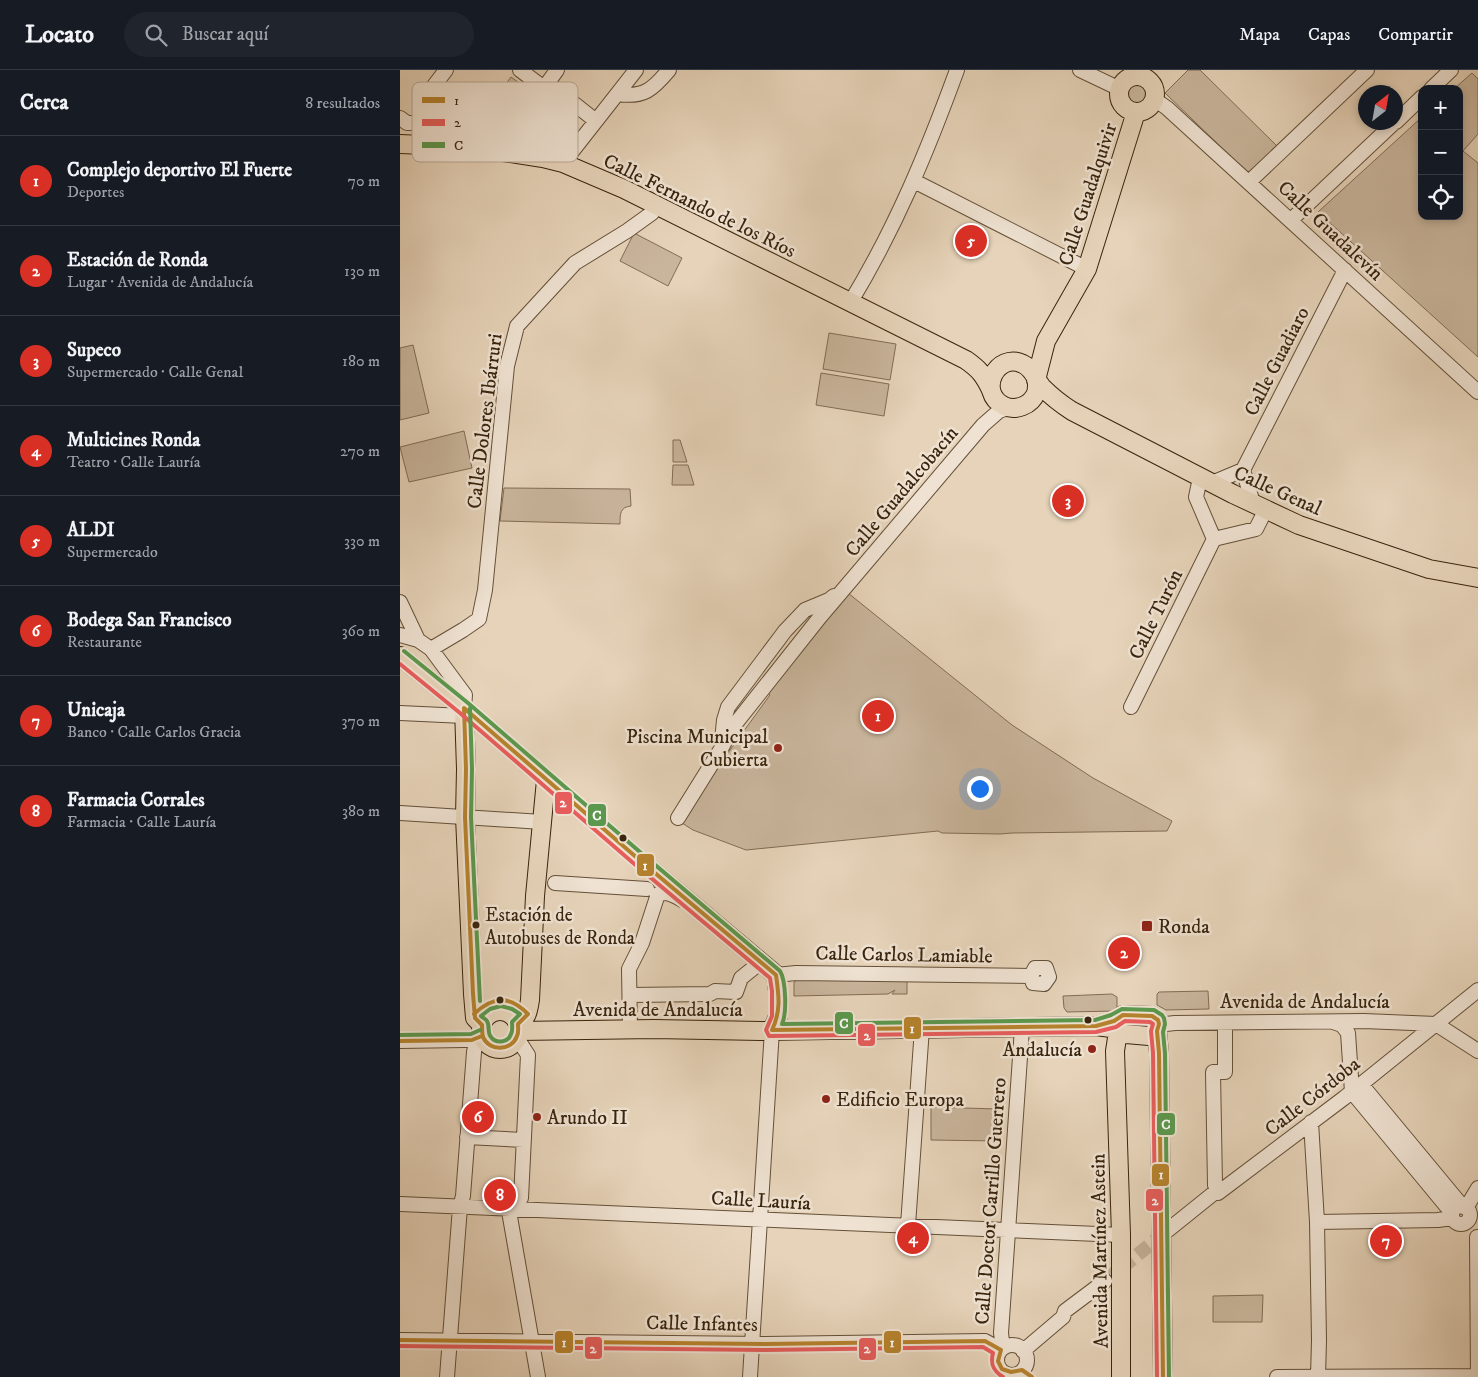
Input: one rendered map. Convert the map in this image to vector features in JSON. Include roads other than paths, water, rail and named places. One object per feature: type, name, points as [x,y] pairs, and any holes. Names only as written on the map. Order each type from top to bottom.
[{"type":"main road","points":[[1140,73],[1150,81],[1155,88],[1156,95],[1151,106],[1146,110],[1136,112],[1128,110],[1121,102],[1119,94],[1122,83],[1140,73]]},
{"type":"main road","name":"Calle Guadalquivir","points":[[1037,381],[1046,341],[1087,269],[1136,112]]},
{"type":"main road","name":"Calle Fernando de los Ríos","points":[[559,162],[624,189],[966,360],[978,368],[992,393]]},
{"type":"main road","name":"Calle Guadalquivir","points":[[1009,362],[1031,352],[1046,341]]},
{"type":"main road","name":"Calle Fernando de los Ríos","points":[[966,360],[992,363],[1009,362]]},
{"type":"main road","points":[[1009,362],[1024,364],[1033,372],[1037,381],[1036,393],[1031,401],[1016,407],[1001,405],[992,393],[994,373],[1000,366],[1009,362]]},
{"type":"main road","name":"Calle Genal","points":[[1037,381],[1056,400],[1072,411],[1206,481],[1312,530],[1430,569],[1478,578]]},
{"type":"main road","name":"Calle Genal","points":[[1016,407],[1033,402],[1072,411]]},
{"type":"main road","points":[[400,656],[776,975],[778,1017],[772,1030]]},
{"type":"main road","points":[[464,712],[465,816],[474,1014],[492,1047],[509,1046],[528,1014],[533,922],[546,780]]},
{"type":"main road","points":[[483,1033],[484,1019],[488,1015],[499,1011],[510,1014],[518,1031]]},
{"type":"main road","name":"Avenida de Andalucía","points":[[518,1031],[1022,1028],[1096,1026],[1105,1024],[1149,1036],[1162,1025]]},
{"type":"main road","points":[[1162,1025],[1159,1053],[1163,1377]]},
{"type":"main road","name":"Avenida Martínez Astein","points":[[1120,1029],[1115,1051],[1121,1235],[1121,1377]]},
{"type":"main road","name":"Avenida Martínez Astein","points":[[1118,1125],[1126,1075],[1120,1029]]},
{"type":"street","points":[[437,82],[446,70]]},
{"type":"street","points":[[520,70],[536,82]]},
{"type":"street","points":[[549,82],[557,70]]},
{"type":"street","points":[[578,144],[636,70]]},
{"type":"street","points":[[618,94],[631,96],[645,93],[669,70]]},
{"type":"street","points":[[850,303],[884,243],[914,181],[957,70]]},
{"type":"street","points":[[1080,70],[1120,89]]},
{"type":"street","points":[[1249,182],[1367,70]]},
{"type":"street","points":[[1435,85],[1451,70]]},
{"type":"street","name":"Calle Guadalevín","points":[[1154,100],[1167,108],[1478,392]]},
{"type":"street","points":[[1403,115],[1418,101]]},
{"type":"street","points":[[578,107],[596,122]]},
{"type":"street","points":[[400,118],[407,123],[412,123]]},
{"type":"street","points":[[1291,220],[1387,130]]},
{"type":"street","points":[[914,181],[1087,269]]},
{"type":"street","name":"Calle Dolores Ibárruri","points":[[436,646],[479,619],[486,590],[507,366],[516,326],[575,263],[628,231],[652,213],[657,206]]},
{"type":"street","name":"Calle Guadiaro","points":[[1243,470],[1345,270]]},
{"type":"street","name":"Calle Guadalcobacín","points":[[983,426],[988,414],[992,393]]},
{"type":"street","name":"Calle Guadalcobacín","points":[[678,818],[732,728],[820,617],[983,426],[999,411],[1016,407]]},
{"type":"street","points":[[1243,470],[1259,506],[1256,528],[1214,539],[1196,496],[1206,481],[1243,470]]},
{"type":"street","name":"Calle Turón","points":[[1131,707],[1214,539]]},
{"type":"street","name":"Calle Guadalcobacín","points":[[721,749],[724,720],[728,707],[785,630],[806,610],[829,600],[850,583]]},
{"type":"street","points":[[400,602],[418,640]]},
{"type":"street","points":[[400,635],[436,646],[465,695],[464,712],[400,713]]},
{"type":"street","points":[[400,813],[542,822]]},
{"type":"street","points":[[630,1030],[629,969],[642,943],[654,908],[651,894],[642,882],[644,864]]},
{"type":"street","points":[[555,883],[651,894],[663,892],[674,895],[691,904]]},
{"type":"street","points":[[630,995],[736,992],[741,978],[761,962]]},
{"type":"street","name":"Calle Carlos Lamiable","points":[[776,975],[796,973],[1031,976]]},
{"type":"street","name":"Calle Córdoba","points":[[1168,1230],[1214,1193],[1218,1193],[1357,1088],[1478,990]]},
{"type":"street","points":[[1357,1021],[1353,1033],[1357,1063],[1374,1073]]},
{"type":"street","name":"Avenida de Andalucía","points":[[1162,1025],[1357,1021],[1436,1024]]},
{"type":"street","points":[[1277,1377],[1478,1376],[1478,1237],[1463,1215],[1357,1088],[1348,1034],[1342,1025],[1333,1022]]},
{"type":"street","points":[[1218,1193],[1215,1185],[1213,1072],[1225,1072],[1225,1023]]},
{"type":"street","points":[[1436,1024],[1478,1051]]},
{"type":"street","points":[[908,1226],[922,1028]]},
{"type":"street","name":"Calle Doctor Carrillo Guerrero","points":[[1003,1349],[1001,1333],[1022,1028]]},
{"type":"street","points":[[750,1377],[772,1030]]},
{"type":"street","points":[[518,1031],[528,1055],[521,1198],[510,1210],[538,1377]]},
{"type":"street","points":[[400,1041],[472,1040],[483,1033]]},
{"type":"street","points":[[447,1377],[474,1052],[483,1033]]},
{"type":"street","points":[[1312,1122],[1317,1222],[1318,1377]]},
{"type":"street","points":[[467,1137],[524,1140]]},
{"type":"street","points":[[1317,1222],[1438,1220],[1463,1215],[1478,1188]]},
{"type":"street","name":"Calle Lauría","points":[[400,1204],[1121,1235]]},
{"type":"street","points":[[1023,1350],[1063,1317],[1066,1311],[1105,1281]]},
{"type":"street","name":"Calle Infantes","points":[[400,1340],[752,1343],[986,1341],[1003,1349]]},
{"type":"street","points":[[1016,1346],[1023,1350],[1026,1363],[1023,1374],[996,1373],[998,1355],[1003,1349],[1016,1346]]},
{"type":"tunnel","points":[[1105,1281],[1167,1231]]},
{"type":"place","name":"ALDI","points":[[971,241]]},
{"type":"place","name":"Supeco","points":[[1068,501]]},
{"type":"place","name":"Complejo deportivo El Fuerte","points":[[878,716]]},
{"type":"place","name":"Piscina Municipal Cubierta","points":[[778,748]]},
{"type":"place","name":"Estación de Autobuses de Ronda","points":[[476,925]]},
{"type":"place","name":"Ronda","points":[[1147,926]]},
{"type":"place","name":"Estación de Ronda","points":[[1124,953]]},
{"type":"place","name":"Andalucía","points":[[1092,1049]]},
{"type":"place","name":"Edificio Europa","points":[[826,1099]]},
{"type":"place","name":"Bodega San Francisco","points":[[478,1117]]},
{"type":"place","name":"Arundo II","points":[[537,1117]]},
{"type":"place","name":"Farmacia Corrales","points":[[500,1195]]},
{"type":"place","name":"Multicines Ronda","points":[[913,1238]]},
{"type":"place","name":"Unicaja","points":[[1386,1241]]}]
